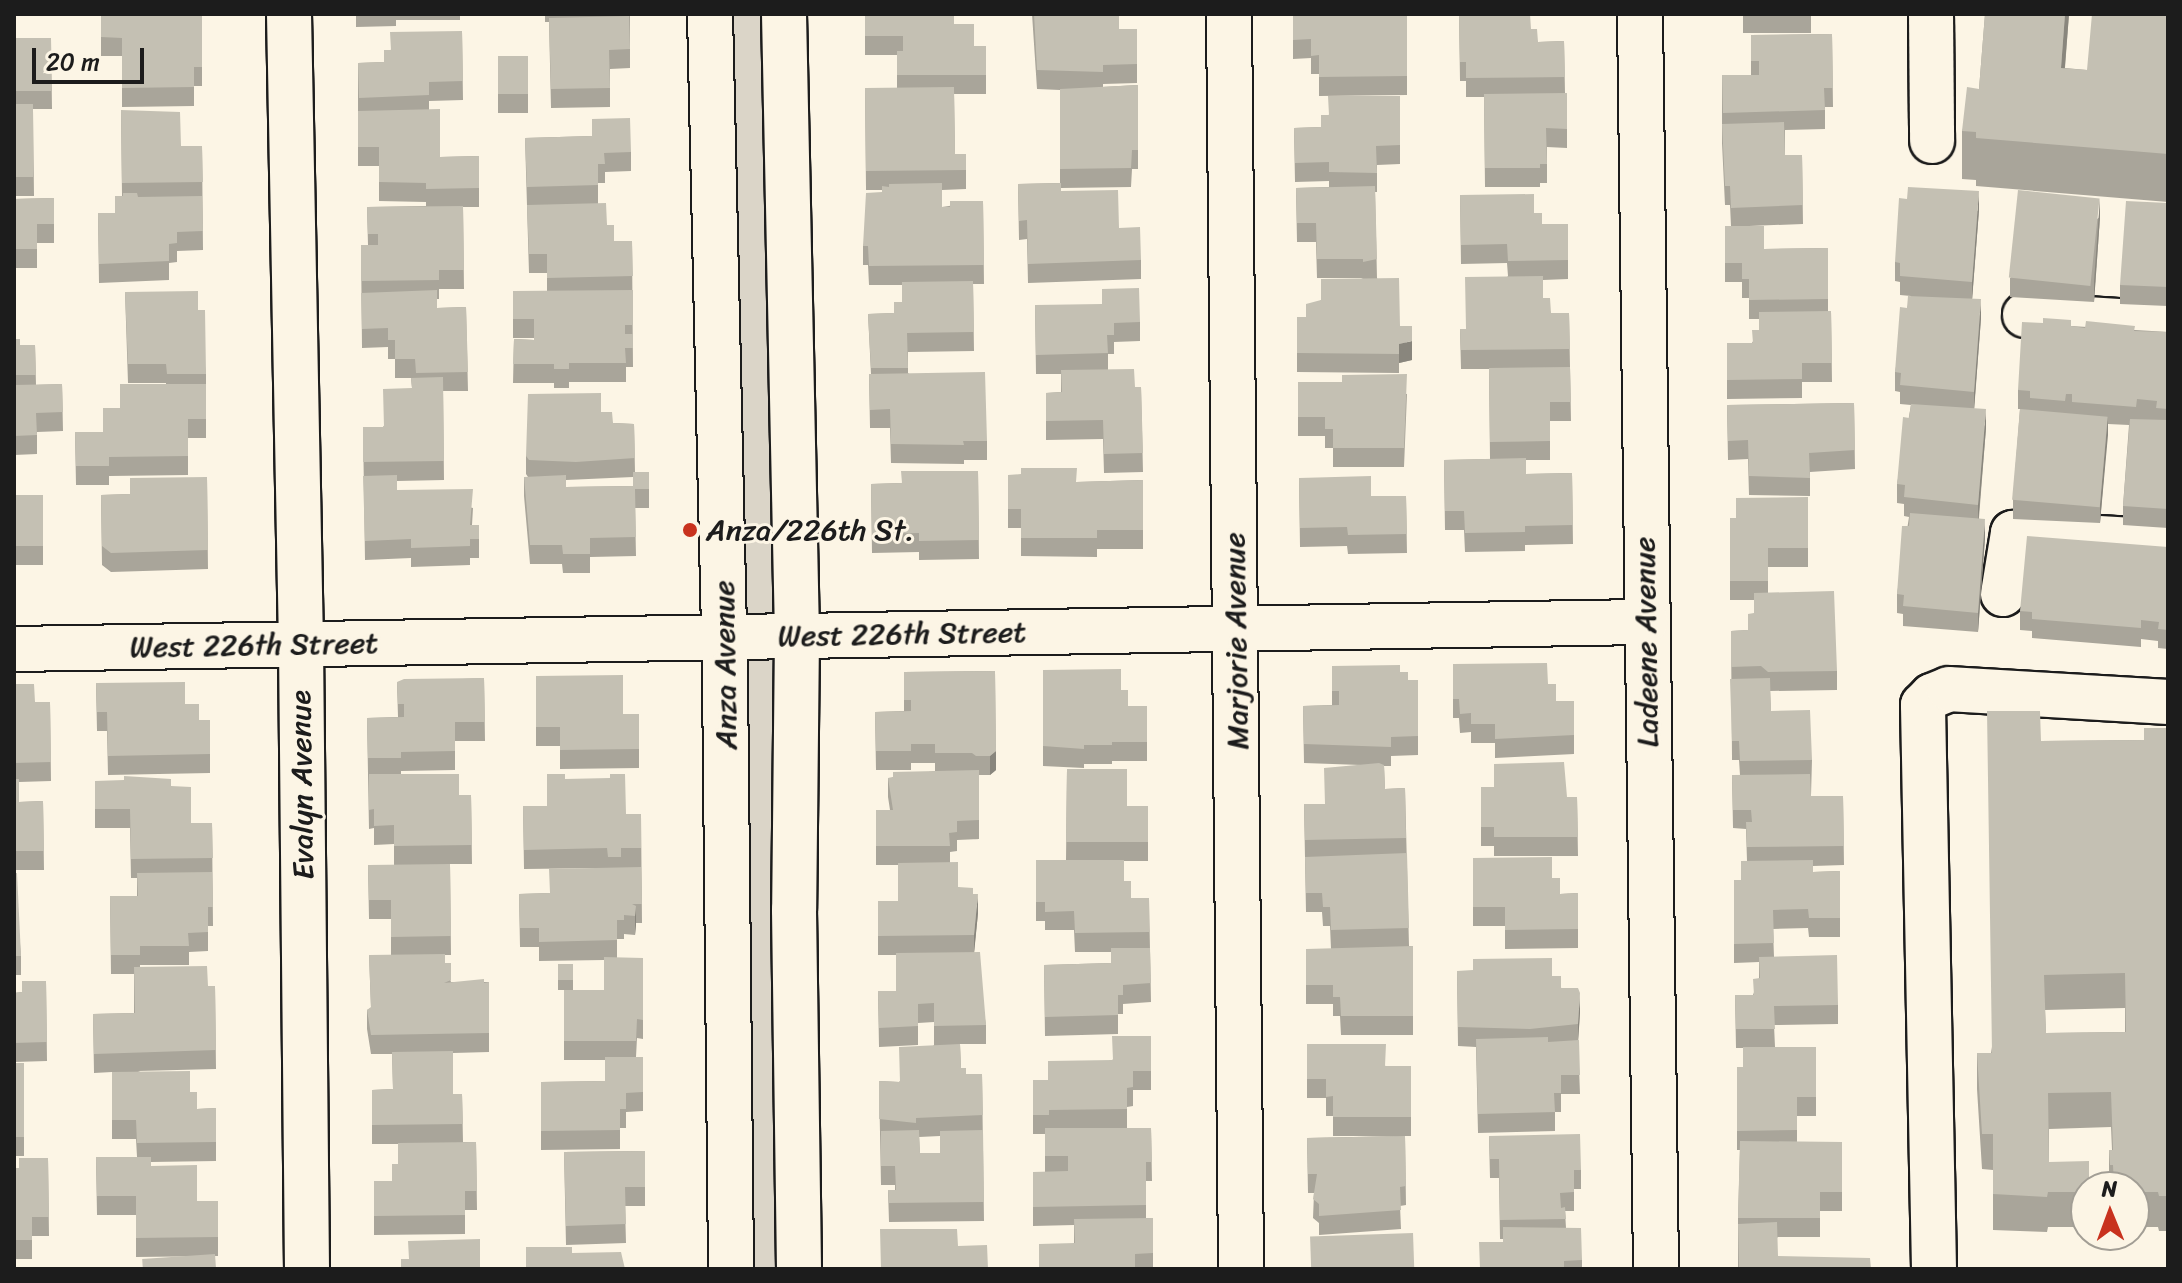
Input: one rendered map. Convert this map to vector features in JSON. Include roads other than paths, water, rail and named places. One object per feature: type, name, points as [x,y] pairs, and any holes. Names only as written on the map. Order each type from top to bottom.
[{"type":"street","name":"Evalyn Avenue","points":[[289,14],[301,644],[307,1269]]},
{"type":"street","name":"Anza Avenue","points":[[710,14],[725,637],[731,1269]]},
{"type":"street","points":[[784,14],[797,636],[794,910],[799,1269]]},
{"type":"street","name":"Marjorie Avenue","points":[[1229,14],[1241,1269]]},
{"type":"street","name":"Ladeene Avenue","points":[[1640,14],[1656,1269]]},
{"type":"street","points":[[1931,14],[1932,141]]},
{"type":"street","points":[[2025,315],[2168,324]]},
{"type":"street","points":[[2003,594],[2013,533],[2168,542]]},
{"type":"street","name":"West 226th Street","points":[[14,649],[1646,622]]},
{"type":"street","points":[[1934,1269],[1923,705],[1932,696],[1949,689],[2168,702]]},
{"type":"place","name":"Anza/226th St.","points":[[690,530]]}]
